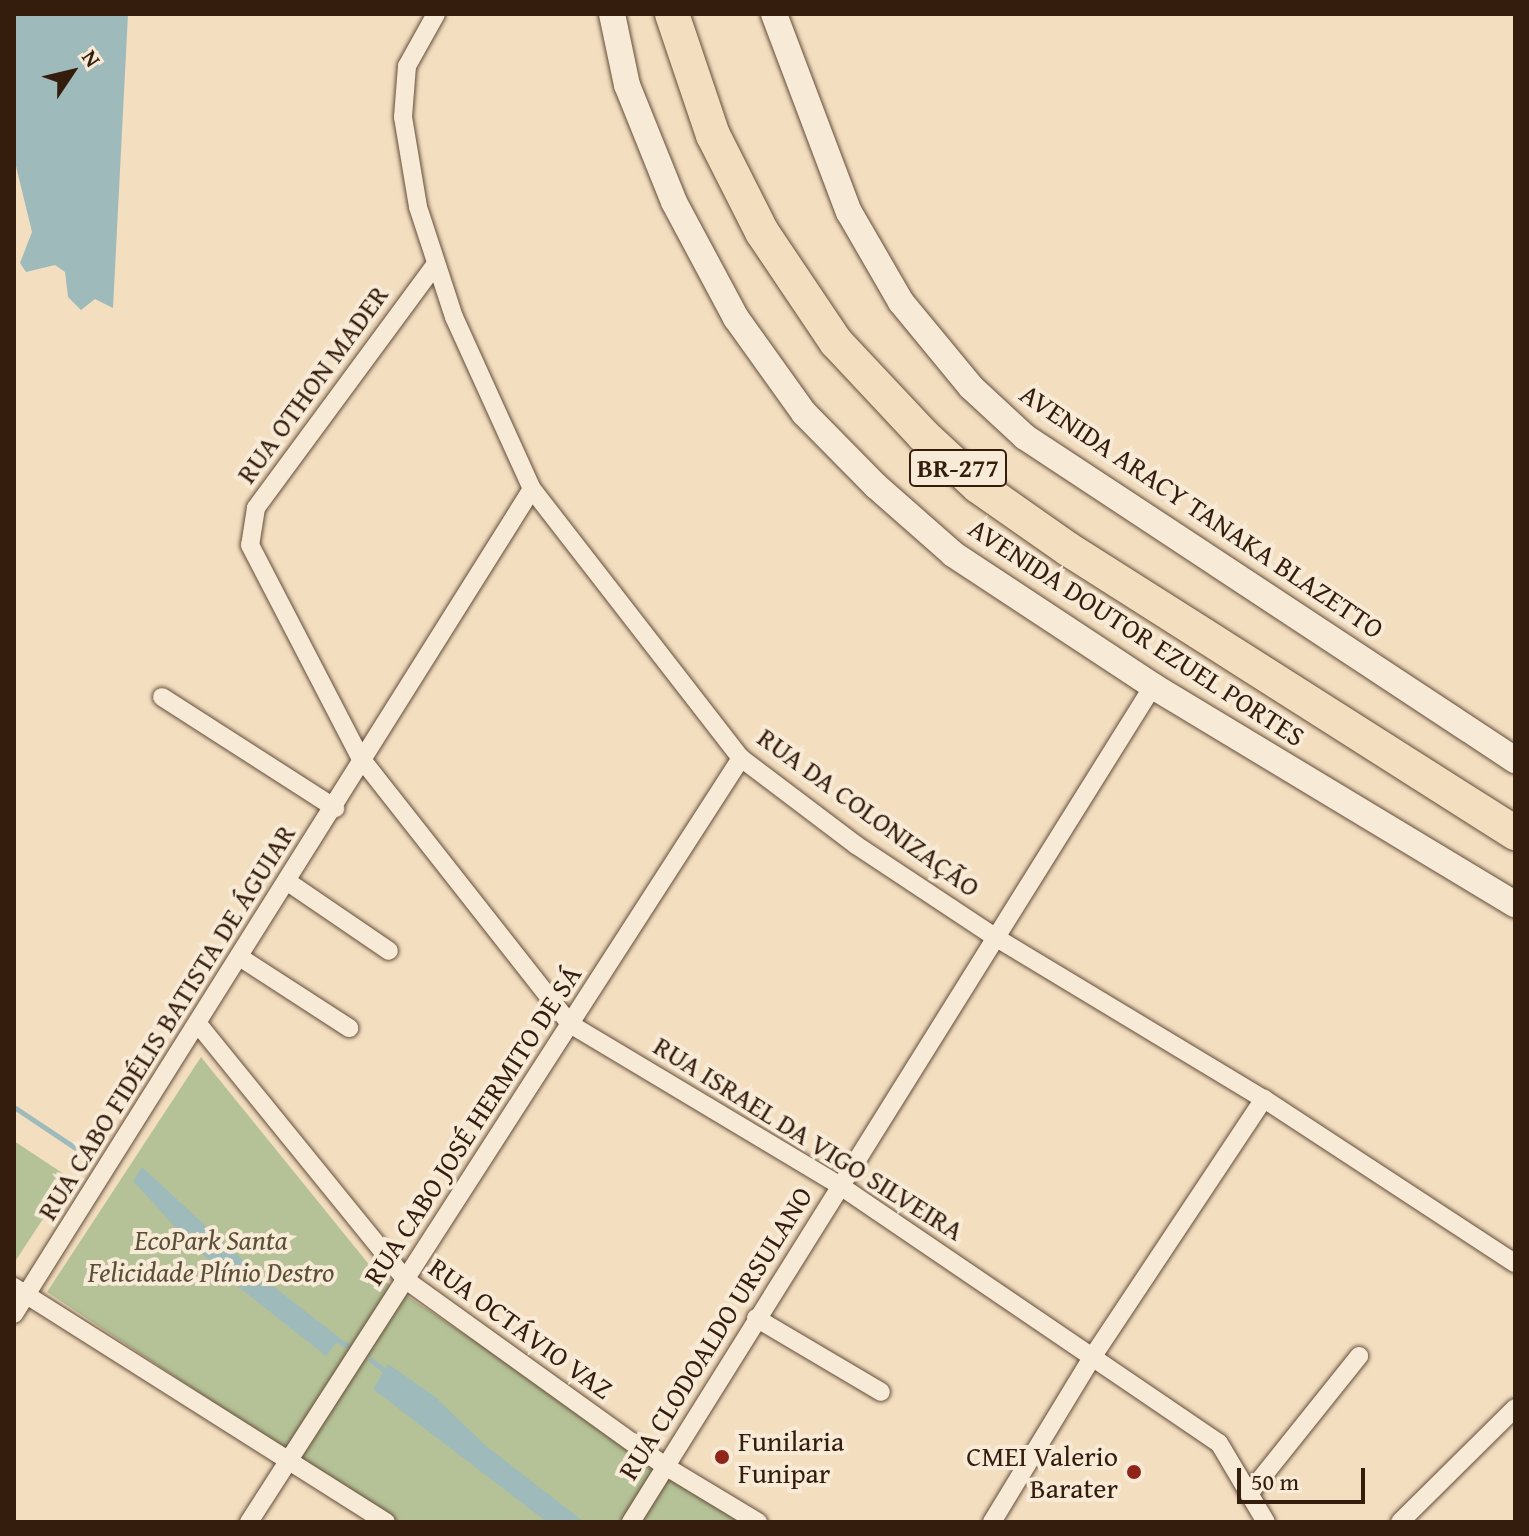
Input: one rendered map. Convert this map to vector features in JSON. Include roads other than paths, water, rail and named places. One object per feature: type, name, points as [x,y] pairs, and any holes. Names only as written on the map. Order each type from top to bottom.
[{"type":"highway","name":"BR-277","points":[[672,14],[689,75],[735,185],[800,292],[875,388],[991,495],[1411,770],[1515,833]]},
{"type":"highway","points":[[1411,770],[1515,811]]},
{"type":"main road","name":"AVENIDA DOUTOR EZUEL PORTES","points":[[612,14],[627,85],[674,202],[736,318],[804,413],[953,554],[1153,686],[1515,904]]},
{"type":"main road","name":"AVENIDA ARACY TANAKA BLAZETTO","points":[[774,14],[849,212],[901,302],[971,387],[1025,437],[1515,760]]},
{"type":"street","name":"RUA DA COLONIZAÇÃO","points":[[436,14],[407,66],[403,117],[418,207],[435,265],[532,489],[741,758],[856,845],[995,937],[1264,1099],[1515,1263]]},
{"type":"street","name":"RUA OTHON MADER","points":[[360,757],[257,558],[252,532],[256,508],[435,265]]},
{"type":"street","name":"RUA CABO FIDÉLIS BATISTA DE ÁGUIAR","points":[[14,1314],[20,1291],[241,958],[335,808],[360,757],[532,489]]},
{"type":"street","name":"RUA CLODOALDO URSULANO","points":[[631,1522],[1153,686]]},
{"type":"street","points":[[162,697],[335,808]]},
{"type":"street","name":"RUA ISRAEL DA VIGO SILVEIRA","points":[[360,757],[570,1024],[839,1185],[1219,1443],[1251,1491],[1266,1522]]},
{"type":"street","name":"RUA CABO JOSÉ HERMITO DE SÁ","points":[[249,1522],[741,758]]},
{"type":"street","points":[[288,882],[389,951]]},
{"type":"street","points":[[241,958],[349,1028]]},
{"type":"street","name":"RUA OCTÁVIO VAZ","points":[[198,1024],[406,1280],[665,1466],[758,1522]]},
{"type":"street","points":[[992,1522],[1093,1356],[1264,1099]]},
{"type":"street","points":[[20,1291],[386,1522]]},
{"type":"street","points":[[756,1318],[881,1392]]},
{"type":"street","points":[[1251,1491],[1359,1356]]},
{"type":"street","points":[[1400,1522],[1515,1408]]},
{"type":"water","points":[[14,14],[128,14],[113,308],[95,299],[81,310],[68,297],[65,272],[55,265],[26,272],[20,263],[32,232],[14,158]]},
{"type":"water","points":[[142,1167],[261,1277],[340,1338],[326,1356],[227,1278],[177,1229],[133,1181]]},
{"type":"water","points":[[388,1364],[433,1395],[485,1445],[584,1522],[547,1522],[373,1389]]},
{"type":"waterway","points":[[14,1107],[80,1151]]},
{"type":"waterway","points":[[335,1339],[347,1345]]},
{"type":"waterway","points":[[371,1360],[389,1374]]},
{"type":"place","name":"Funilaria Funipar","points":[[722,1457]]},
{"type":"place","name":"CMEI Valerio Barater","points":[[1134,1472]]},
{"type":"park label","name":"EcoPark Santa Felicidade Plínio Destro","points":[[211,1256]]}]
